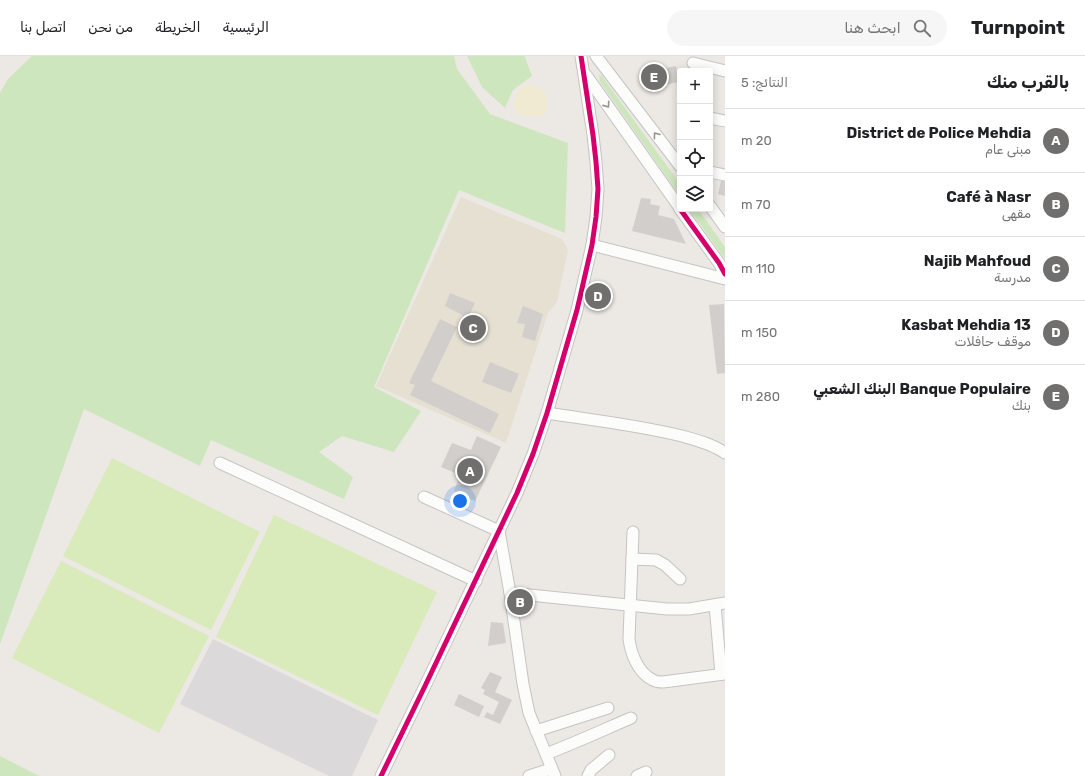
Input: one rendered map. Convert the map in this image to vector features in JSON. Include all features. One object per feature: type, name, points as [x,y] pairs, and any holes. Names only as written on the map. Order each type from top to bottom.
[{"type":"street","points":[[381,776],[476,581],[533,454],[547,413],[577,310],[592,245],[598,189],[596,162],[581,56]]},
{"type":"street","points":[[596,56],[677,162]]},
{"type":"street","points":[[693,63],[725,71]]},
{"type":"street","points":[[584,73],[677,205]]},
{"type":"street","points":[[713,119],[725,121]]},
{"type":"street","points":[[713,173],[725,175]]},
{"type":"street","points":[[713,210],[725,226]]},
{"type":"street","points":[[682,212],[725,274]]},
{"type":"street","points":[[592,245],[725,279]]},
{"type":"street","points":[[547,413],[658,431],[691,438],[706,443],[725,453]]},
{"type":"street","points":[[220,463],[476,581]]},
{"type":"street","points":[[424,496],[499,531]]},
{"type":"street","points":[[499,531],[510,592],[523,684],[529,713],[553,772],[529,776]]},
{"type":"street","points":[[510,592],[630,606],[667,609],[689,609],[720,604],[723,674],[663,682],[654,681],[646,675],[636,662],[630,649],[629,630],[630,606],[632,559],[633,532]]},
{"type":"street","points":[[632,559],[656,560],[665,565],[680,579]]},
{"type":"street","points":[[536,731],[608,708]]},
{"type":"street","points":[[546,754],[568,746],[631,718]]},
{"type":"street","points":[[588,776],[591,770],[609,755]]},
{"type":"shaded area","points":[[461,197],[562,239],[568,250],[557,302],[548,313],[506,443],[376,386]]},
{"type":"shaded area","points":[[213,639],[378,720],[352,776],[329,776],[180,704]]},
{"type":"green space","points":[[32,56],[454,56],[457,69],[490,114],[568,143],[565,233],[459,190],[374,387],[421,411],[394,452],[342,436],[319,452],[353,477],[344,499],[211,440],[200,466],[84,409],[0,644],[0,93],[8,79]]},
{"type":"green space","points":[[467,56],[525,56],[532,76],[513,90],[505,108],[482,87]]},
{"type":"green space","points":[[599,75],[602,76],[677,180],[677,192],[600,82]]},
{"type":"green space","points":[[691,212],[700,212],[725,247],[725,259]]},
{"type":"green space","points":[[112,458],[260,532],[211,630],[63,556]]},
{"type":"green space","points":[[274,515],[437,592],[378,715],[216,637]]},
{"type":"green space","points":[[61,561],[209,636],[159,733],[12,658]]},
{"type":"green space","points":[[0,756],[39,776],[0,776]]},
{"type":"sand","points":[[529,85],[540,88],[546,94],[546,111],[541,116],[522,115],[515,110],[514,101],[516,95],[521,89]]},
{"type":"building","points":[[676,66],[677,82],[653,87],[649,80],[650,71]]},
{"type":"building","points":[[722,177],[725,178],[725,196],[718,194]]},
{"type":"building","points":[[641,198],[651,199],[650,204],[660,206],[658,215],[674,219],[686,244],[632,231]]},
{"type":"building","points":[[450,293],[475,303],[468,318],[445,306]]},
{"type":"building","points":[[724,304],[725,373],[717,374],[709,305]]},
{"type":"building","points":[[523,306],[543,314],[535,341],[522,337],[525,324],[517,323]]},
{"type":"building","points":[[440,319],[457,327],[431,381],[499,414],[490,433],[410,395],[415,385],[409,383]]},
{"type":"building","points":[[490,362],[519,374],[511,393],[482,382]]},
{"type":"building","points":[[477,436],[501,447],[475,501],[454,491],[460,475],[441,467],[452,443],[471,450]]},
{"type":"building","points":[[491,622],[503,623],[506,643],[488,646]]},
{"type":"building","points":[[490,672],[502,677],[495,692],[512,700],[500,724],[484,717],[487,712],[493,715],[499,702],[483,694],[485,690],[481,688]]},
{"type":"building","points":[[459,694],[484,706],[479,717],[454,705]]},
{"type":"cycle path","points":[[381,776],[517,493],[533,454],[547,413],[577,310],[592,245],[598,189],[593,135],[581,56]]},
{"type":"cycle path","points":[[682,212],[719,263],[725,274]]},
{"type":"place","name":"Banque Populaire البنك الشعبي","points":[[654,77]]},
{"type":"place","name":"13 Kasbat Mehdia","points":[[598,296]]},
{"type":"place","name":"Najib Mahfoud","points":[[473,328]]},
{"type":"place","name":"District de Police Mehdia","points":[[470,471]]},
{"type":"place","name":"Café à Nasr","points":[[520,602]]}]
